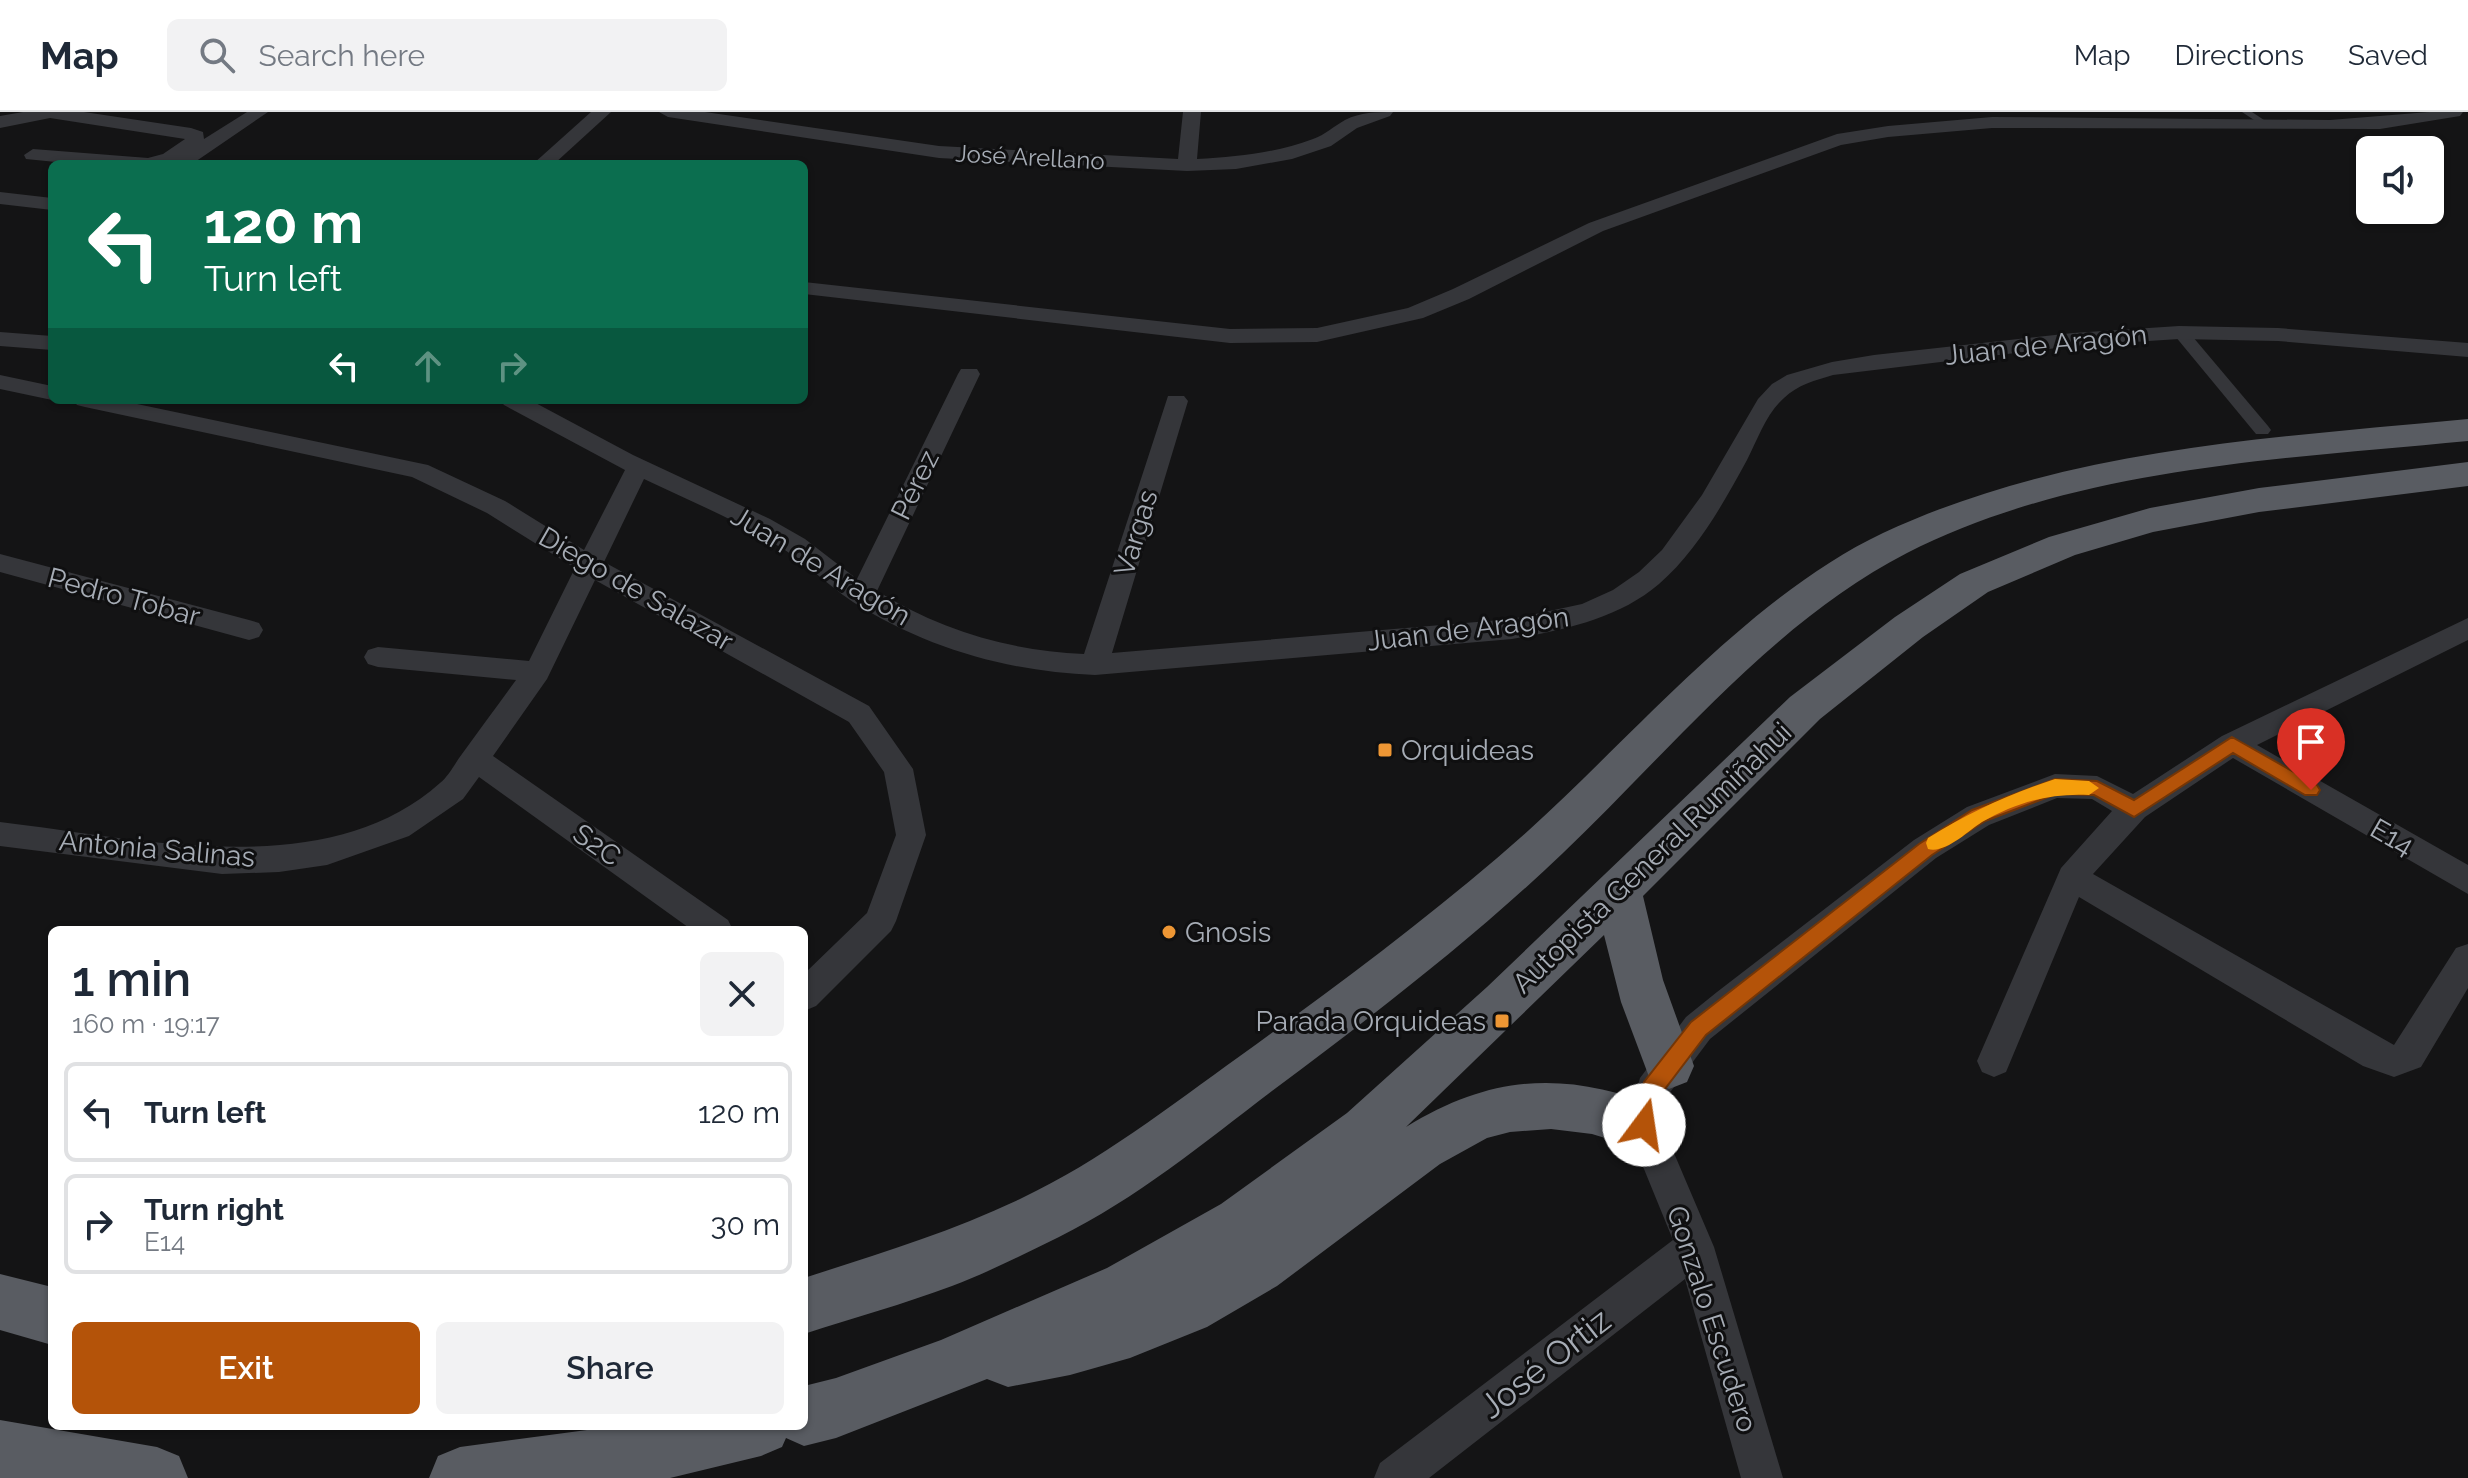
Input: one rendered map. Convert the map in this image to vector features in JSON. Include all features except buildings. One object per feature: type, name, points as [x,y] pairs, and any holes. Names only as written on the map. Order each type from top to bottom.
[{"type":"highway","points":[[808,1305],[950,1259],[1044,1216],[1124,1171],[1412,958],[1544,843],[1746,650],[1831,578],[1897,542],[1979,509],[2108,473],[2262,449],[2468,430]]},
{"type":"highway","name":"Autopista General Rumiñahui","points":[[808,1415],[836,1408],[946,1367],[1127,1288],[1240,1223],[1366,1130],[1619,892],[1805,708],[1909,627],[1974,583],[2062,546],[2150,520],[2259,500],[2468,474]]},
{"type":"highway","points":[[1619,892],[1628,947],[1654,1031],[1669,1066]]},
{"type":"highway","points":[[946,1367],[1062,1350],[1149,1325],[1240,1277],[1436,1135],[1476,1117],[1510,1107],[1540,1104],[1579,1107],[1644,1125]]},
{"type":"highway","points":[[0,1302],[48,1315]]},
{"type":"highway","points":[[460,1478],[656,1451],[744,1430]]},
{"type":"highway","points":[[0,1450],[157,1478]]},
{"type":"street","points":[[0,122],[50,112],[196,136],[195,140],[163,160]]},
{"type":"street","points":[[186,160],[259,112]]},
{"type":"street","points":[[548,160],[602,112]]},
{"type":"street","name":"José Arellano","points":[[668,112],[939,152],[1187,165],[1236,163],[1285,155],[1324,142],[1351,124],[1384,112]]},
{"type":"street","points":[[1187,165],[1192,112]]},
{"type":"street","points":[[808,288],[1230,336],[1317,335],[1415,313],[1461,294],[1596,227],[1850,137],[1905,128],[2012,122],[2382,124],[2454,112]]},
{"type":"street","points":[[33,155],[97,160]]},
{"type":"street","points":[[0,198],[48,204]]},
{"type":"street","name":"Juan de Aragón","points":[[520,404],[638,467],[780,535],[862,595],[903,617],[984,652],[1035,662],[1095,665],[1512,629],[1572,619],[1621,599],[1657,573],[1718,491],[1768,401],[1793,381],[1811,374],[2052,342],[2181,333],[2216,332],[2468,350]]},
{"type":"street","points":[[2181,333],[2262,430]]},
{"type":"street","points":[[0,339],[48,343]]},
{"type":"street","name":"Pérez","points":[[862,595],[969,374]]},
{"type":"street","points":[[0,382],[48,392]]},
{"type":"street","name":"Vargas","points":[[1095,665],[1176,401]]},
{"type":"street","name":"Diego de Salazar","points":[[104,404],[419,471],[496,507],[589,565],[859,714],[898,769],[911,835],[880,921],[808,991]]},
{"type":"street","name":"Antonia Salinas","points":[[0,834],[222,861],[279,859],[327,852],[368,840],[425,811],[452,791],[477,760],[537,672],[638,467]]},
{"type":"street","name":"Pedro Tobar","points":[[0,563],[249,630]]},
{"type":"street","points":[[1994,1061],[2072,877],[2134,809],[2232,744],[2468,628]]},
{"type":"street","points":[[378,657],[537,672]]},
{"type":"street","name":"E14","points":[[2232,744],[2468,881]]},
{"type":"street","name":"S2C","points":[[477,760],[711,926]]},
{"type":"street","points":[[1644,1125],[1652,1089],[1698,1028],[1925,849],[1978,816],[2055,786],[2097,788],[2134,809]]},
{"type":"street","points":[[2072,877],[2375,1055],[2394,1061],[2409,1056],[2468,958]]},
{"type":"street","name":"Gonzalo Escudero","points":[[1644,1125],[1695,1247],[1762,1478]]},
{"type":"street","name":"José Ortiz","points":[[1395,1478],[1695,1247]]},
{"type":"lane","points":[[2246,112],[2266,124]]},
{"type":"slow traffic","points":[[1935,843],[1978,816],[2015,799],[2055,786],[2089,788]]},
{"type":"place","name":"Orquideas","points":[[1385,750]]},
{"type":"place","name":"Gnosis","points":[[1169,932]]},
{"type":"place","name":"Parada Orquideas","points":[[1502,1021]]},
{"type":"route","points":[[1644,1125],[1652,1089],[1698,1028],[1925,849],[1978,816],[2015,799],[2055,786],[2097,788],[2134,809],[2232,744],[2311,790]]}]
